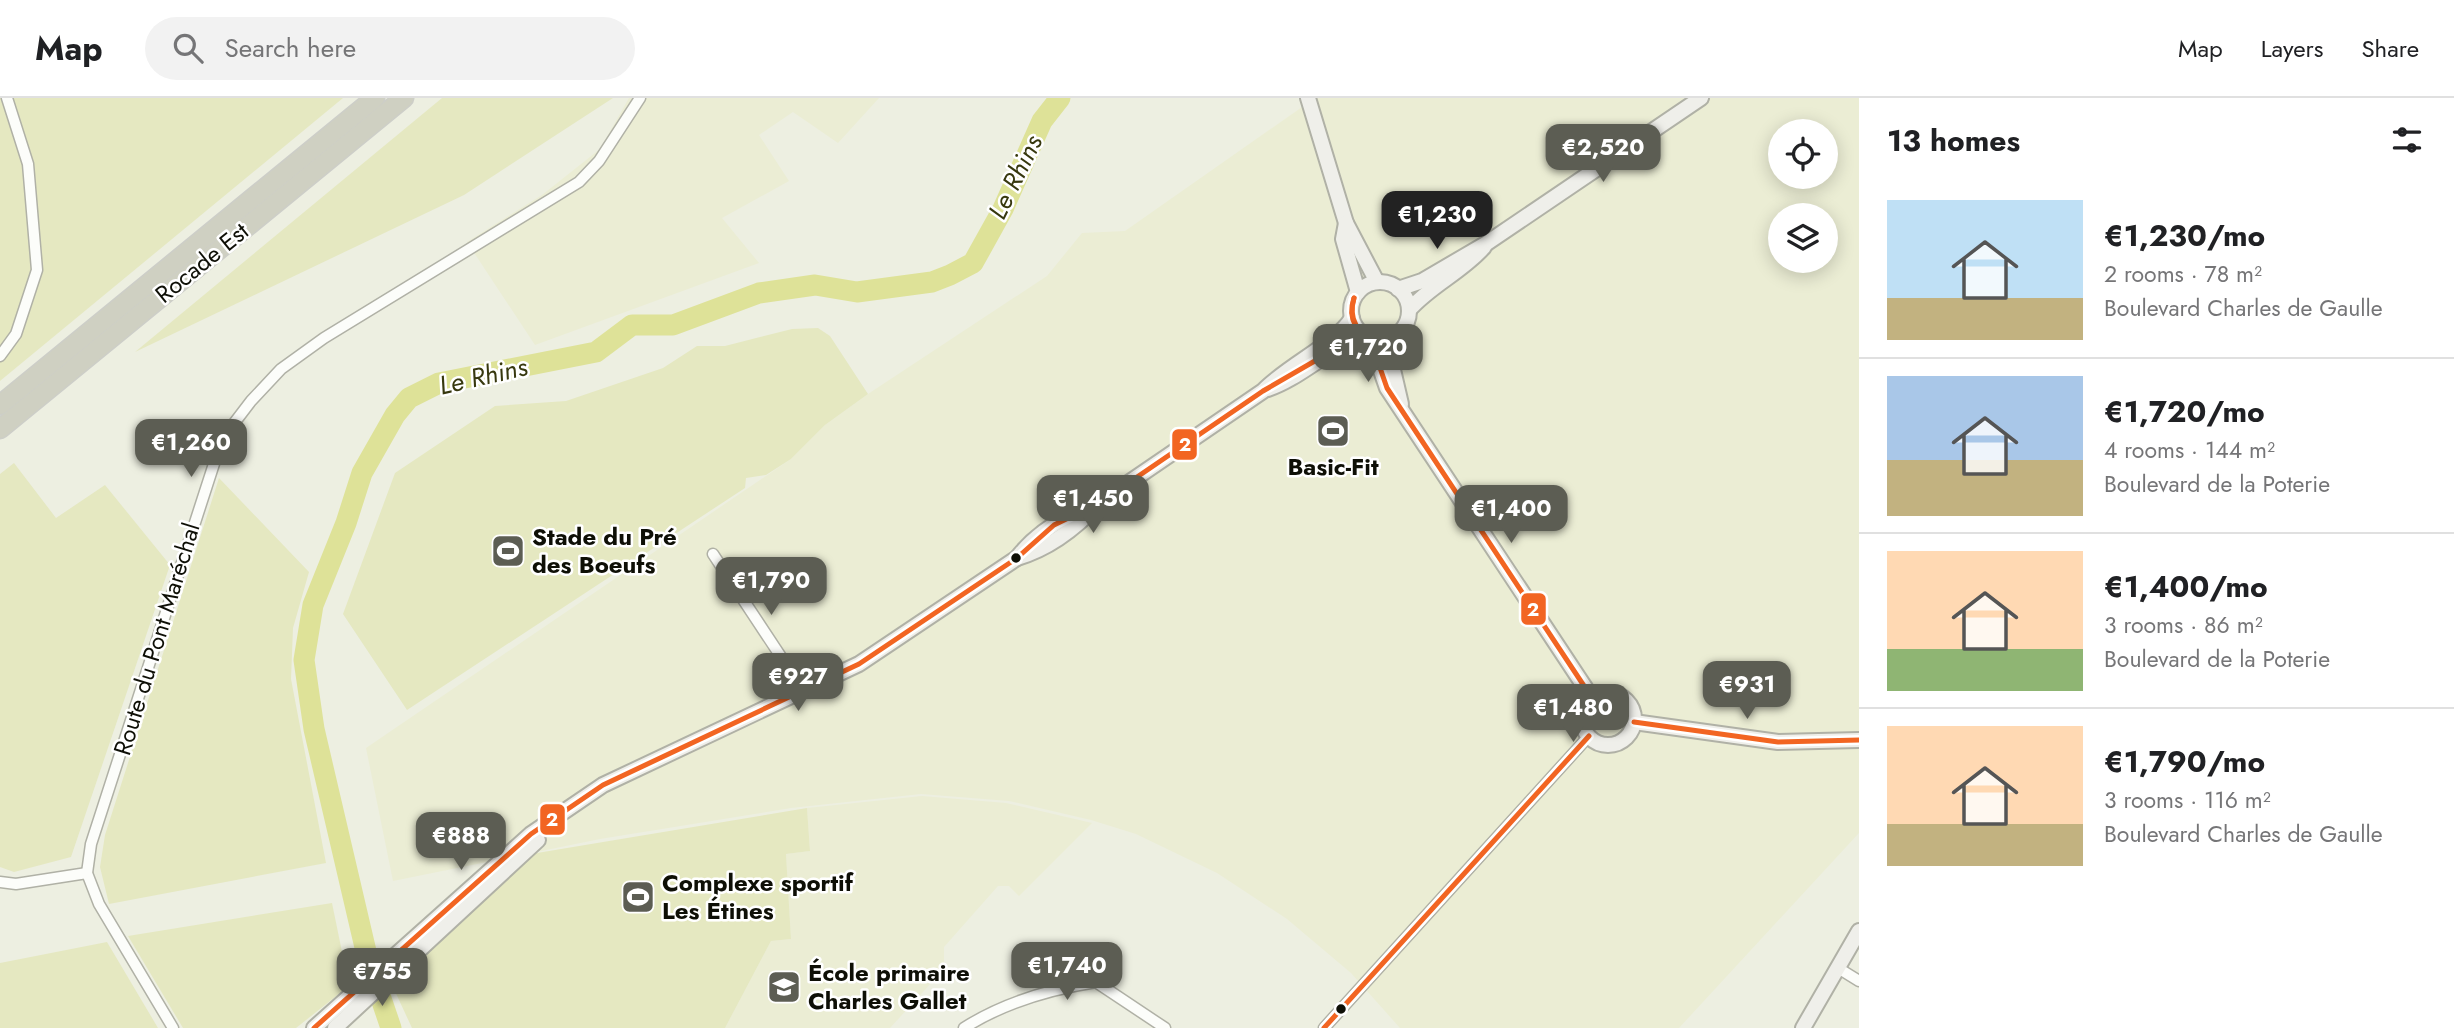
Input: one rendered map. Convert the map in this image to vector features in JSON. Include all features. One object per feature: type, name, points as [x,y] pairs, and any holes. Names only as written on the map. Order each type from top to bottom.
[{"type":"highway","name":"Rocade Est","points":[[0,405],[375,98]]},
{"type":"highway","name":"Rocade Est","points":[[0,429],[404,98]]},
{"type":"street","points":[[0,356],[16,334],[37,271],[28,164],[7,98]]},
{"type":"street","name":"Route du Pont Maréchal","points":[[173,1028],[99,904],[88,873],[91,844],[222,439],[251,401],[281,369],[324,338],[579,182],[600,161],[640,98]]},
{"type":"street","points":[[1308,98],[1346,223],[1365,265],[1377,282],[1398,289],[1407,300],[1409,310],[1405,326],[1395,336],[1384,341],[1368,338],[1359,332],[1352,318],[1351,307],[1358,292],[1377,282]]},
{"type":"street","points":[[1398,289],[1422,281],[1487,243],[1701,98]]},
{"type":"street","points":[[1346,223],[1343,239],[1358,292]]},
{"type":"street","points":[[1409,310],[1428,291],[1469,263],[1487,243]]},
{"type":"street","points":[[314,1028],[344,1011],[513,849],[603,785],[636,767],[859,664],[1017,558],[1029,543],[1077,510],[1099,503],[1263,391],[1281,372],[1341,332],[1352,318]]},
{"type":"street","points":[[1395,336],[1391,361],[1402,409]]},
{"type":"street","points":[[1263,391],[1288,382],[1344,345],[1368,338]]},
{"type":"street","points":[[1368,338],[1387,388],[1592,698]]},
{"type":"street","points":[[713,554],[797,681],[800,693]]},
{"type":"street","points":[[1608,693],[1624,698],[1632,709],[1633,722],[1631,730],[1620,742],[1604,744],[1589,736],[1582,721],[1586,705],[1592,698],[1608,693]]},
{"type":"street","points":[[1633,722],[1777,742],[1859,740]]},
{"type":"street","points":[[1324,1028],[1589,736]]},
{"type":"street","points":[[0,882],[16,884],[88,873]]},
{"type":"street","points":[[1808,1026],[1859,931]]},
{"type":"street","points":[[1838,968],[1859,981]]},
{"type":"street","points":[[964,1028],[1009,1005],[1066,986],[1097,982],[1165,1028]]},
{"type":"street","points":[[335,1028],[344,1011]]},
{"type":"shaded area","points":[[0,98],[343,98],[0,381]]},
{"type":"shaded area","points":[[442,98],[613,98],[464,195],[135,352]]},
{"type":"shaded area","points":[[629,98],[879,98],[838,143],[793,112],[759,135],[789,181],[722,218],[759,263],[535,345],[467,242],[542,195],[600,149]]},
{"type":"shaded area","points":[[1315,98],[1859,98],[1859,833],[1679,1028],[1400,1028],[1351,973],[1287,919],[1217,873],[1136,834],[1091,820],[1009,801],[921,794],[791,808],[600,839],[393,881],[366,748],[791,459],[825,425],[868,394],[1047,276],[1082,233],[1125,231]]},
{"type":"shaded area","name":"Stade du Pré des Boeufs","points":[[818,328],[830,336],[868,394],[825,425],[791,459],[766,475],[746,478],[745,488],[407,710],[343,614],[395,473],[495,406],[566,401],[663,368],[697,346],[725,346],[792,329]]},
{"type":"shaded area","points":[[14,463],[56,518],[105,485],[170,565],[71,857],[14,872],[0,867],[0,474]]},
{"type":"shaded area","points":[[219,478],[309,572],[293,628],[291,679],[326,863],[109,904],[100,867],[105,835]]},
{"type":"shaded area","points":[[922,796],[1006,803],[1092,823],[1019,896],[1009,886],[998,886],[944,947],[944,969],[890,1028],[725,1028],[771,941],[791,939],[786,854],[810,851],[807,808]]},
{"type":"shaded area","name":"Complexe sportif Les Étines","points":[[807,808],[810,851],[786,854],[791,939],[771,941],[725,1028],[412,1028],[393,987],[531,854]]},
{"type":"shaded area","points":[[332,903],[349,986],[296,1028],[183,1028],[128,936]]},
{"type":"shaded area","points":[[107,942],[158,1028],[0,1028],[0,963]]},
{"type":"waterway","name":"Le Rhins","points":[[391,1028],[368,960],[314,729],[304,660],[313,605],[346,523],[362,473],[395,415],[409,398],[439,383],[596,352],[632,325],[673,325],[759,293],[815,285],[857,292],[932,282],[950,275],[973,263],[1003,209],[1042,121],[1060,98]]},
{"type":"transit line","name":"2","points":[[1354,298],[1352,313],[1356,325],[1371,338],[1379,340]]},
{"type":"transit line","name":"2","points":[[1354,298],[1352,313],[1356,326],[1365,336],[1379,340]]},
{"type":"transit line","name":"2","points":[[314,1028],[531,834],[603,785],[859,664],[1017,558],[1054,525],[1099,503],[1263,391],[1339,347],[1366,337]]},
{"type":"transit line","name":"2","points":[[1370,339],[1387,388],[1592,698]]},
{"type":"transit line","name":"2","points":[[1634,722],[1778,742],[1859,740]]},
{"type":"transit line","name":"2","points":[[1324,1028],[1589,736]]},
{"type":"place","name":"Basic-Fit","points":[[1333,431]]},
{"type":"place","name":"Stade du Pré des Boeufs","points":[[508,551]]},
{"type":"place","name":"Complexe sportif Les Étines","points":[[638,897]]},
{"type":"place","name":"École primaire Charles Gallet","points":[[784,987]]}]
